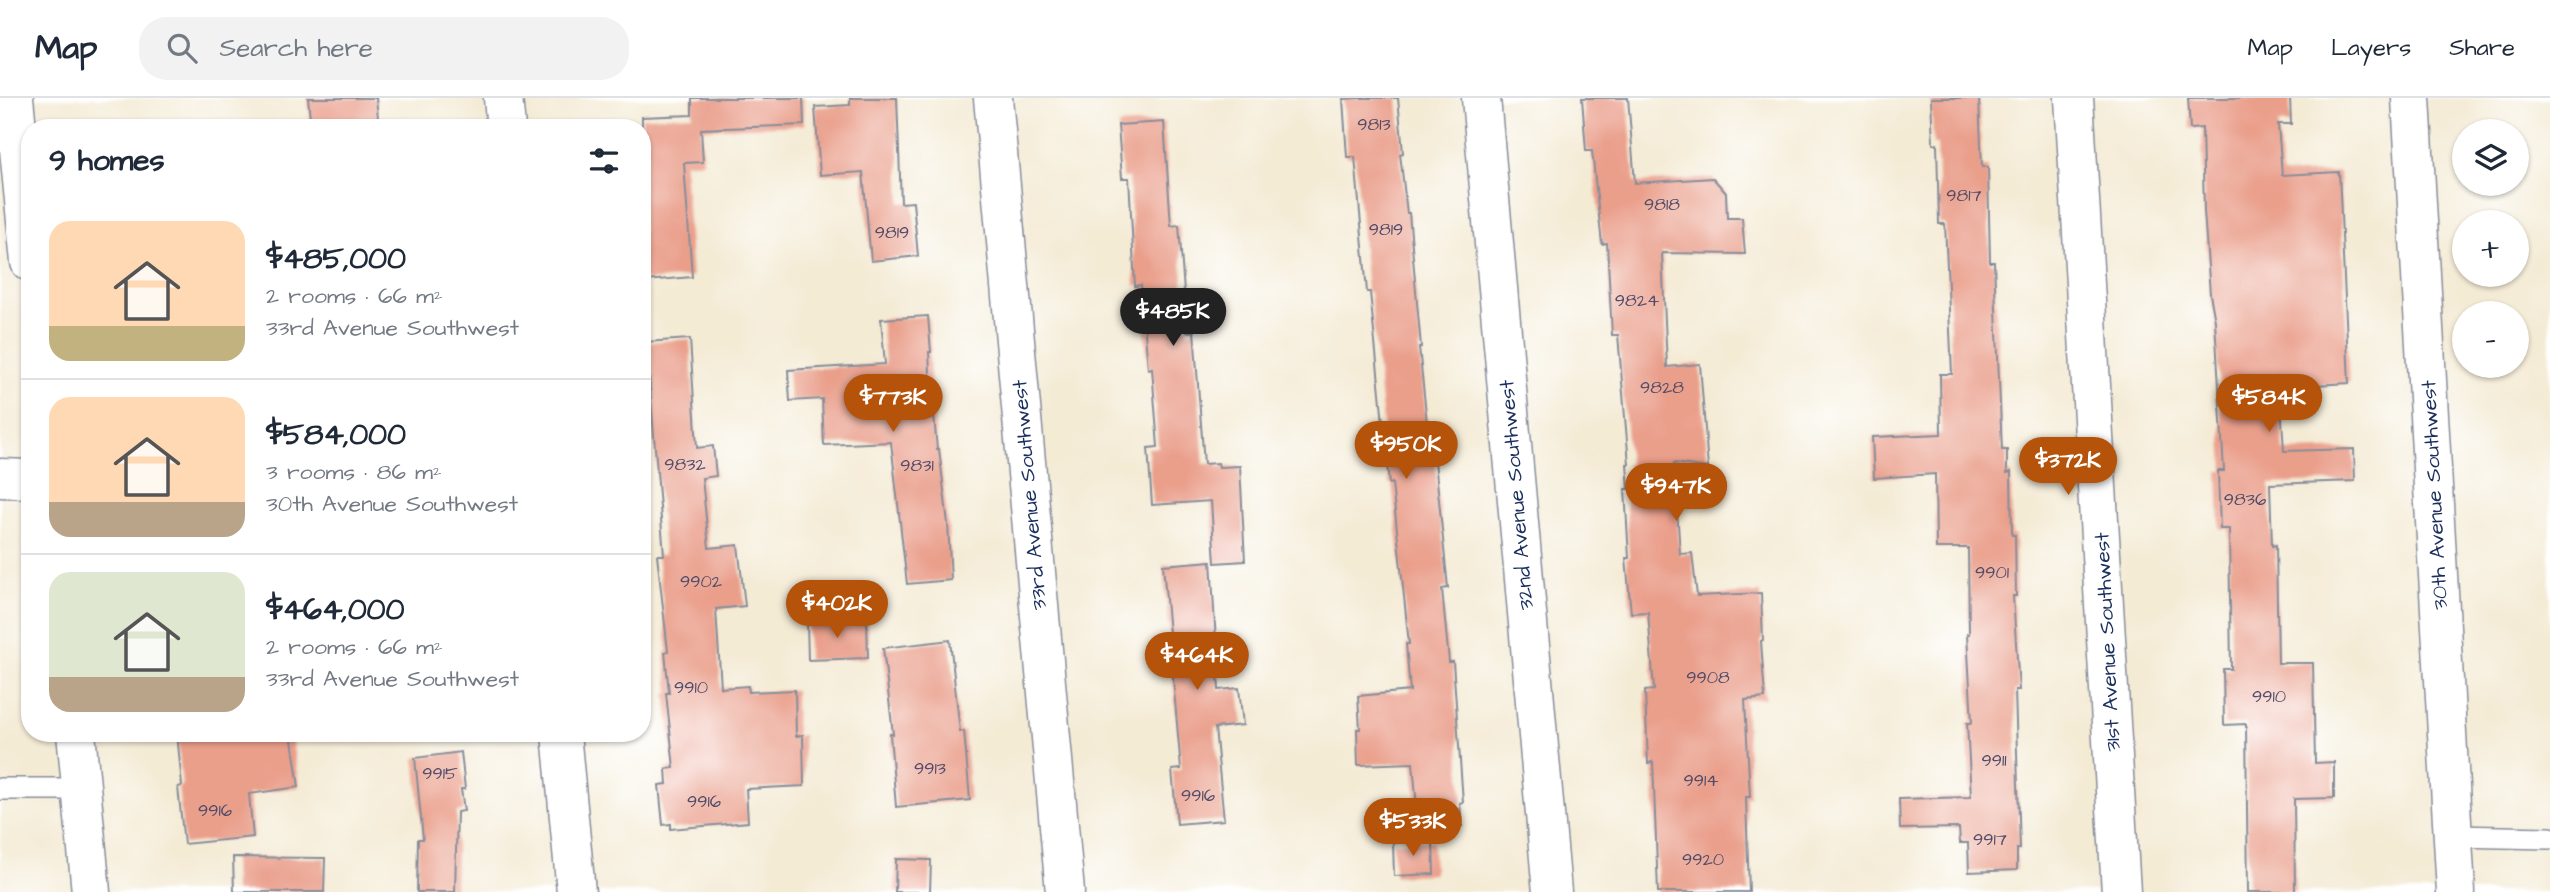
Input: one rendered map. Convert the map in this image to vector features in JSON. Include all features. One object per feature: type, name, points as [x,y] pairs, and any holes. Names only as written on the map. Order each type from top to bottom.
[{"type":"street","points":[[14,98],[11,171],[21,219]]},
{"type":"street","points":[[503,98],[505,119]]},
{"type":"street","name":"33rd Avenue Southwest","points":[[993,98],[1065,892]]},
{"type":"street","name":"32nd Avenue Southwest","points":[[1481,98],[1552,892]]},
{"type":"street","name":"31st Avenue Southwest","points":[[2074,98],[2121,892]]},
{"type":"street","name":"30th Avenue Southwest","points":[[2411,98],[2456,892]]},
{"type":"street","points":[[0,478],[21,479]]},
{"type":"street","points":[[77,742],[92,892]]},
{"type":"street","points":[[562,742],[576,892]]},
{"type":"lane","points":[[0,789],[82,789]]},
{"type":"lane","points":[[2453,836],[2550,838]]},
{"type":"building","points":[[308,98],[376,98],[378,119],[310,119]]},
{"type":"building","points":[[692,98],[803,98],[804,125],[701,129],[703,162],[684,163],[692,277],[651,281],[651,119],[642,117],[692,115]]},
{"type":"building","points":[[850,98],[897,98],[901,203],[913,202],[918,256],[871,261],[863,172],[820,175],[815,107],[850,105]]},
{"type":"building","points":[[1398,98],[1403,153],[1400,154],[1409,213],[1419,347],[1427,423],[1431,422],[1448,588],[1442,589],[1449,662],[1453,662],[1463,802],[1460,803],[1462,826],[1419,829],[1413,763],[1358,765],[1358,696],[1410,691],[1406,644],[1409,644],[1392,483],[1389,484],[1370,292],[1367,292],[1355,157],[1347,157],[1343,99]]},
{"type":"building","points":[[1582,98],[1628,98],[1635,183],[1713,178],[1726,193],[1727,218],[1742,218],[1745,254],[1662,253],[1667,367],[1700,364],[1708,468],[1674,463],[1680,554],[1692,553],[1697,596],[1761,593],[1765,698],[1745,700],[1750,797],[1746,797],[1749,892],[1658,892],[1653,762],[1648,763],[1645,691],[1654,690],[1648,612],[1631,613],[1626,558],[1629,558],[1625,489],[1629,489],[1629,464],[1618,335],[1612,335],[1607,243],[1602,244],[1592,151],[1586,151]]},
{"type":"building","points":[[1931,98],[1979,98],[1982,167],[1988,167],[1990,262],[1994,262],[2002,450],[2007,450],[2007,473],[2011,472],[2012,535],[2015,535],[2016,596],[2013,596],[2019,690],[2015,690],[2020,849],[2017,849],[2017,870],[1969,872],[1968,843],[1960,843],[1959,828],[1900,829],[1899,799],[1971,797],[1967,723],[1972,723],[1967,634],[1968,548],[1936,548],[1935,474],[1874,478],[1872,437],[1941,434],[1940,374],[1952,374],[1945,224],[1939,224],[1937,144],[1933,144]]},
{"type":"building","points":[[2188,98],[2290,98],[2291,124],[2278,124],[2282,175],[2339,172],[2349,383],[2280,387],[2284,451],[2354,449],[2355,481],[2270,484],[2272,546],[2276,545],[2278,663],[2313,663],[2315,763],[2334,762],[2334,798],[2294,799],[2295,892],[2248,892],[2246,724],[2224,725],[2223,669],[2231,669],[2229,529],[2220,529],[2218,471],[2224,471],[2215,321],[2210,294],[2204,211],[2202,128],[2190,129]]},
{"type":"building","points":[[1164,122],[1171,226],[1179,225],[1187,332],[1194,331],[1204,464],[1218,463],[1219,467],[1240,466],[1245,561],[1215,563],[1211,501],[1152,505],[1148,448],[1158,447],[1152,368],[1148,369],[1141,285],[1135,286],[1129,178],[1122,178],[1118,125]]},
{"type":"building","points":[[928,316],[930,373],[948,524],[951,580],[907,584],[891,442],[824,445],[822,399],[790,401],[788,370],[885,364],[881,319]]},
{"type":"building","points":[[690,339],[697,448],[713,446],[716,476],[702,478],[709,548],[738,545],[745,606],[716,609],[721,688],[748,686],[749,692],[795,690],[796,736],[803,735],[804,786],[746,789],[748,822],[671,829],[671,824],[663,825],[659,785],[667,784],[666,769],[674,768],[666,693],[669,693],[665,652],[668,651],[657,555],[664,555],[651,400],[651,342]]},
{"type":"building","points":[[1211,561],[1219,690],[1239,688],[1243,725],[1215,728],[1224,820],[1177,824],[1172,770],[1181,769],[1163,565]]},
{"type":"building","points":[[867,621],[868,658],[808,660],[807,622]]},
{"type":"building","points":[[950,640],[960,732],[964,731],[970,800],[896,807],[890,734],[893,734],[883,648]]},
{"type":"building","points":[[178,742],[292,742],[299,787],[249,794],[253,837],[184,844],[178,787],[182,786]]},
{"type":"building","points":[[461,752],[465,789],[461,789],[464,811],[457,812],[455,892],[417,892],[418,839],[423,839],[415,758]]},
{"type":"building","points":[[1433,841],[1434,874],[1394,876],[1393,842]]},
{"type":"building","points":[[233,857],[325,858],[324,892],[234,892]]},
{"type":"building","points":[[896,859],[931,860],[930,892],[895,892]]}]
